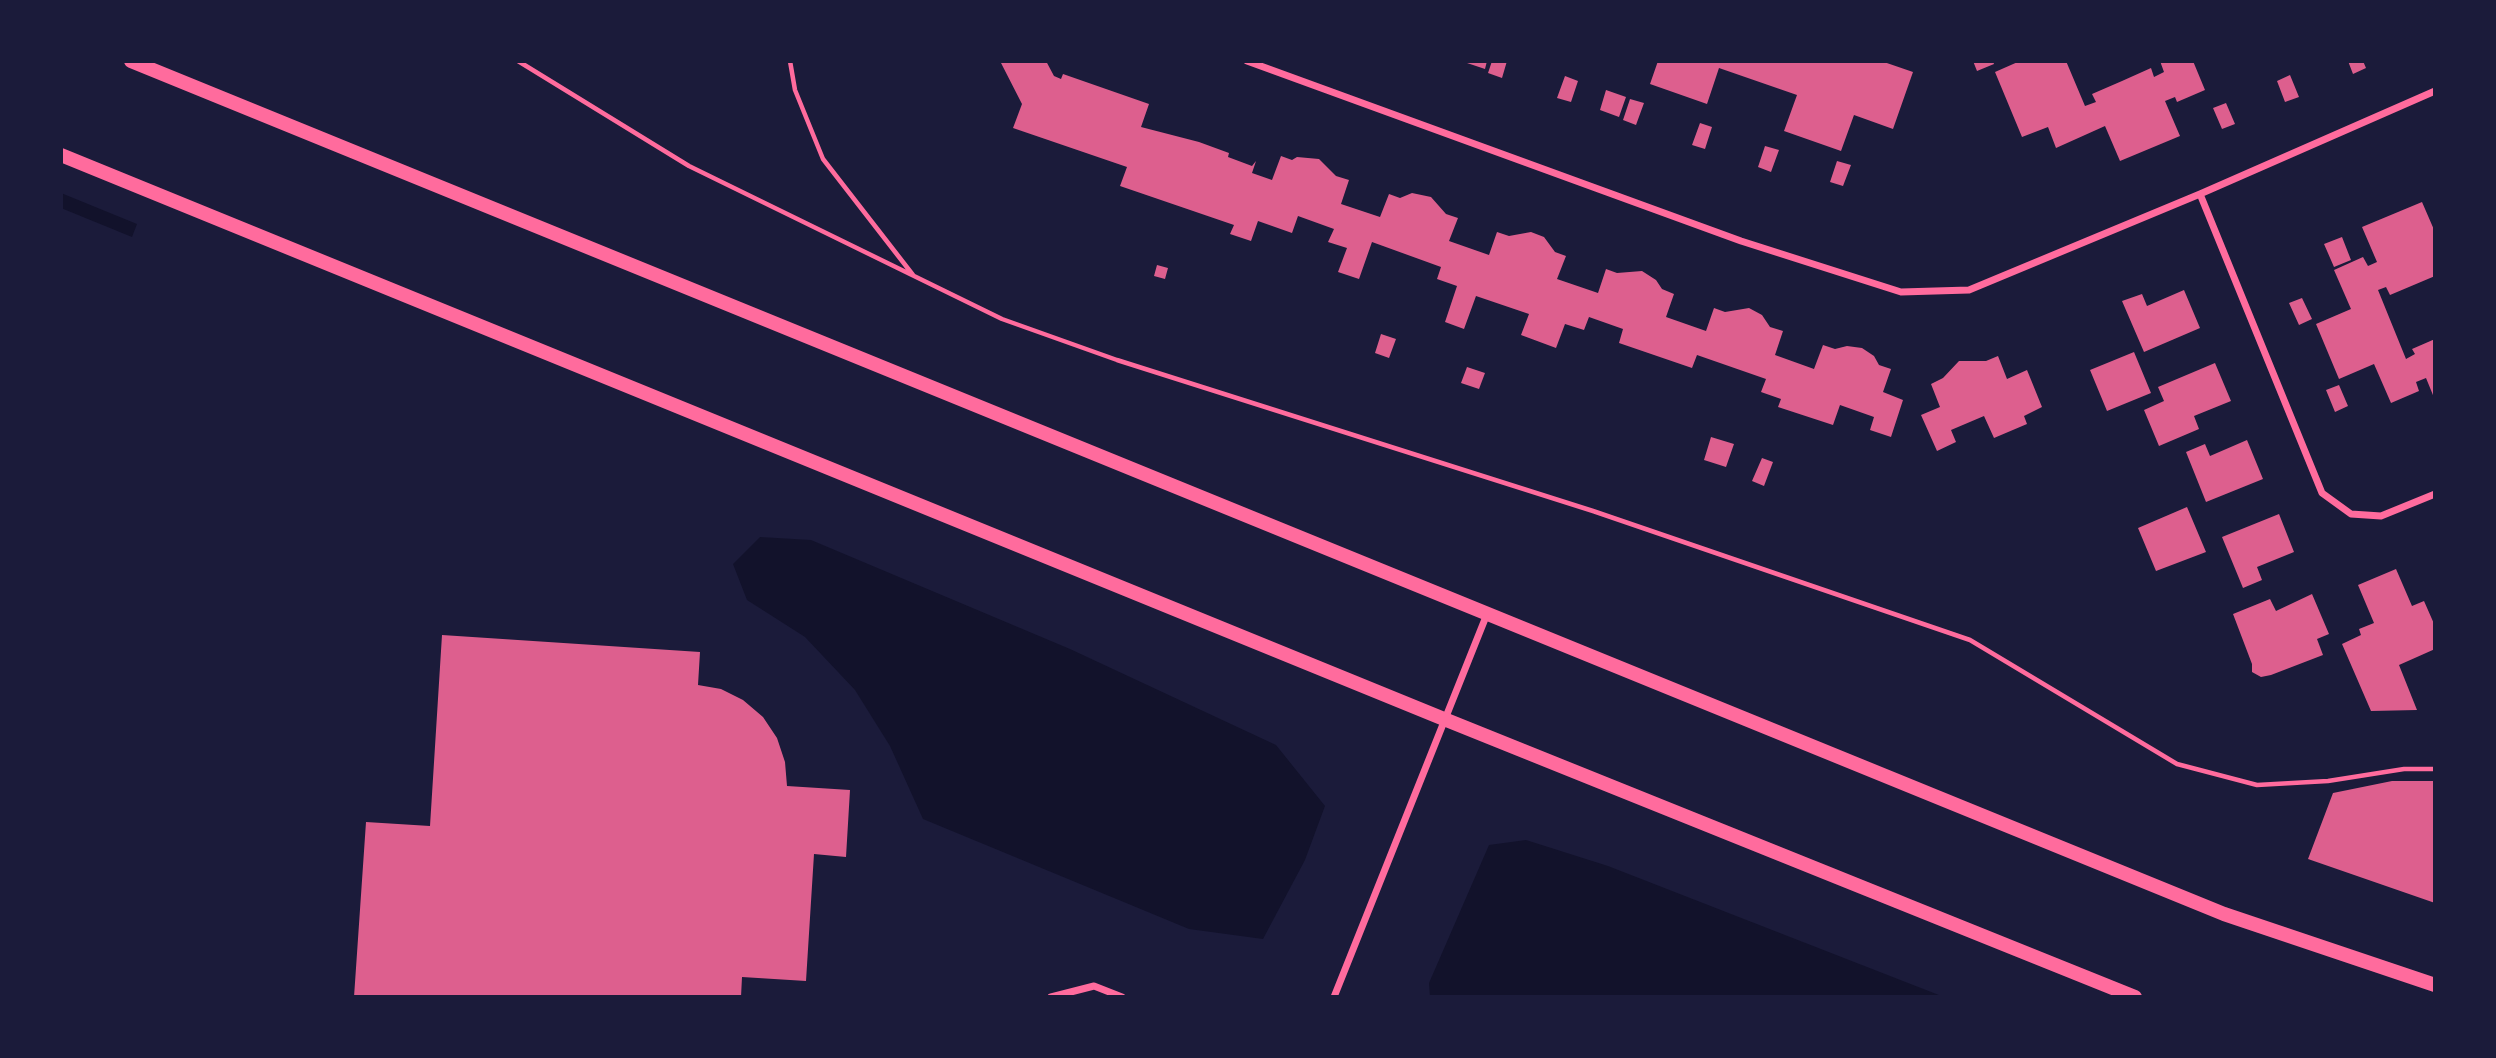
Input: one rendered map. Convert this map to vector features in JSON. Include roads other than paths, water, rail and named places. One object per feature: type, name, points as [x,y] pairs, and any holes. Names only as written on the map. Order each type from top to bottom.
[{"type":"main road","points":[[131,61],[2224,914],[2435,985]]},
{"type":"main road","points":[[61,155],[1444,719],[2135,997]]},
{"type":"street","points":[[1247,61],[1741,241],[1901,292],[1969,290],[2200,194],[2435,91]]},
{"type":"street","points":[[2200,194],[2322,493],[2351,514],[2381,516],[2435,494]]},
{"type":"street","points":[[1334,997],[1487,614]]},
{"type":"street","points":[[1051,997],[1094,986],[1122,997]]}]
